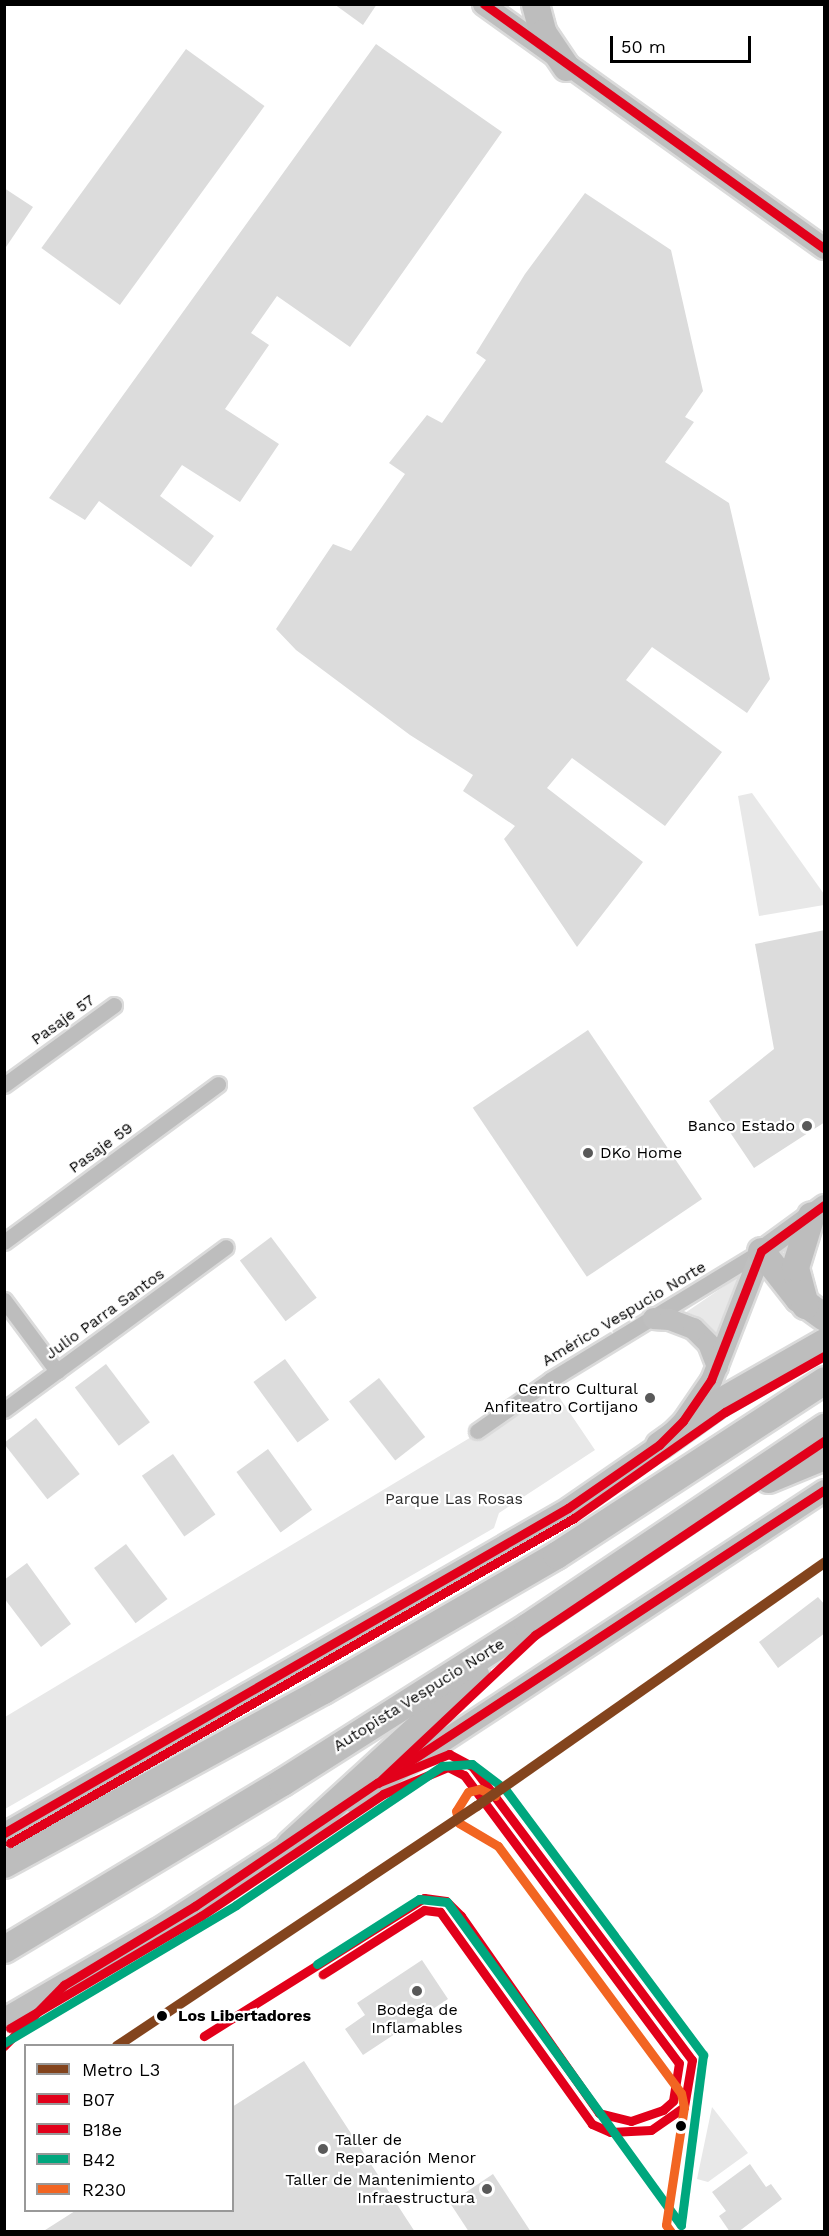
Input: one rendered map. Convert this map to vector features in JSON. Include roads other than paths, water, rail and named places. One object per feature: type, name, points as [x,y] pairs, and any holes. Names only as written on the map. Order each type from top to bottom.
[{"type":"highway","points":[[535,4],[543,33],[566,67]]},
{"type":"highway","points":[[815,1311],[795,1267],[818,1210]]},
{"type":"highway","points":[[762,1251],[815,1311]]},
{"type":"highway","points":[[659,1445],[719,1402],[825,1342]]},
{"type":"highway","points":[[4,1864],[322,1690],[556,1555],[825,1380]]},
{"type":"highway","name":"Autopista Vespucio Norte","points":[[4,1949],[274,1788],[528,1626],[825,1427]]},
{"type":"highway","points":[[717,1500],[825,1456]]},
{"type":"highway","points":[[290,1844],[528,1626]]},
{"type":"main road","points":[[483,4],[566,67],[825,249]]},
{"type":"main road","points":[[4,1833],[568,1508],[659,1445],[683,1421],[717,1366],[762,1251],[818,1210]]},
{"type":"main road","points":[[653,1318],[669,1319],[693,1328],[708,1343],[717,1366]]},
{"type":"main road","points":[[4,2018],[157,1929],[290,1844],[825,1490]]},
{"type":"street","name":"Pasaje 57","points":[[4,1086],[114,1005]]},
{"type":"street","name":"Pasaje 59","points":[[4,1242],[218,1084]]},
{"type":"street","name":"Julio Parra Santos","points":[[4,1410],[226,1246]]},
{"type":"street","name":"Américo Vespucio Norte","points":[[477,1431],[549,1380],[762,1251]]},
{"type":"street","points":[[4,1300],[57,1371]]},
{"type":"metro line","name":"L3","points":[[120,2044],[477,1806],[824,1563]]},
{"type":"place","name":"Banco Estado","points":[[807,1126]]},
{"type":"place","name":"DKo Home","points":[[588,1153]]},
{"type":"place","name":"Centro Cultural Anfiteatro Cortijano","points":[[650,1398]]},
{"type":"place","name":"Bodega de Inflamables","points":[[417,1991]]},
{"type":"place","name":"Los Libertadores","points":[[162,2016]]},
{"type":"place","name":"Taller de Reparación Menor","points":[[323,2149]]},
{"type":"place","name":"Taller de Mantenimiento Infraestructura","points":[[487,2189]]},
{"type":"park label","name":"Parque Las Rosas","points":[[454,1499]]}]
